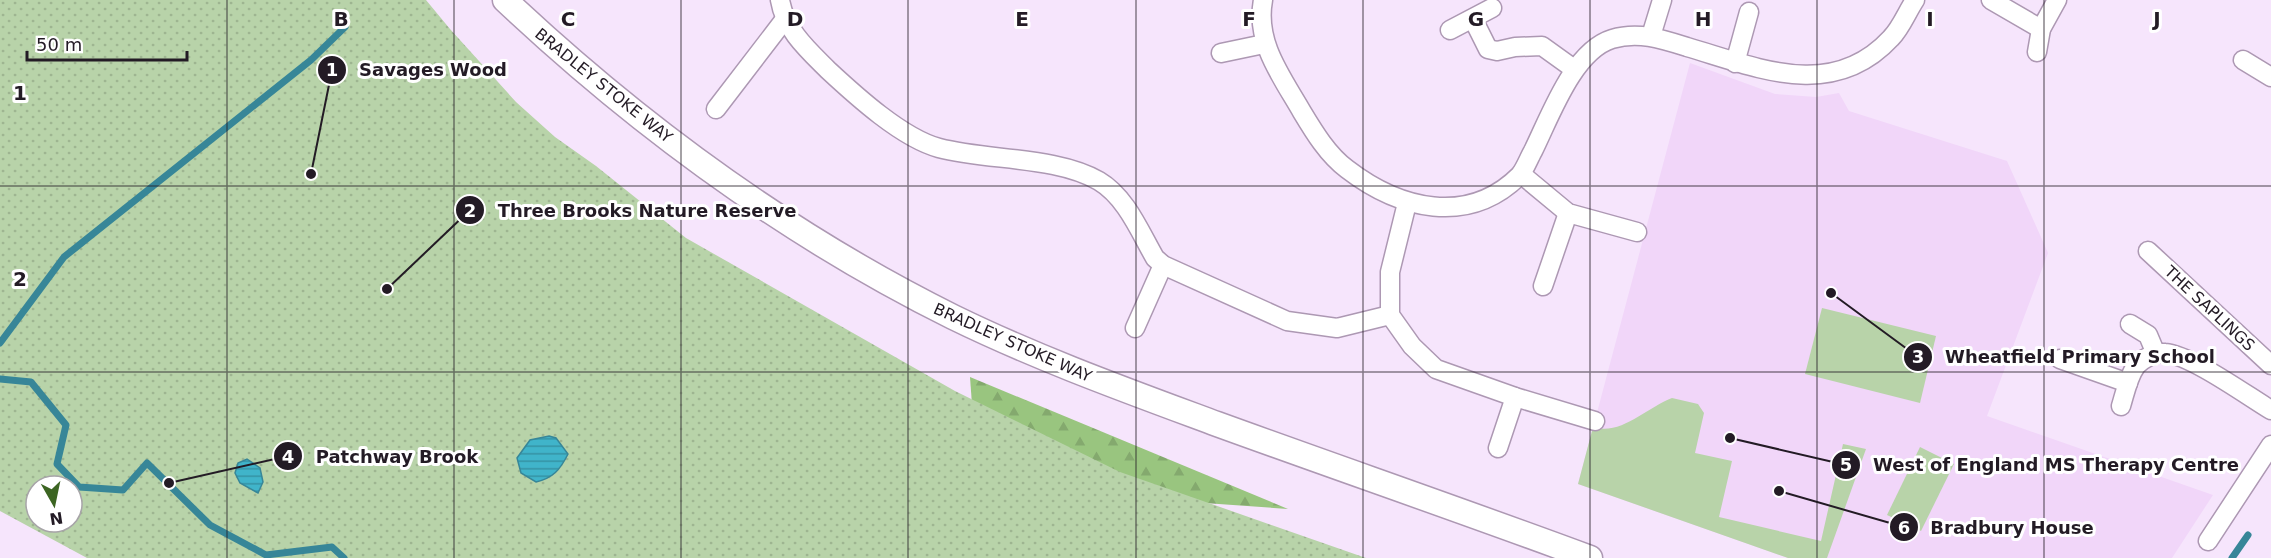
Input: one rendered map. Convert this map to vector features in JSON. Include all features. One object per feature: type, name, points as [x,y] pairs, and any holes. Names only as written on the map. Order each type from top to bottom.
[{"type":"street","name":"BRADLEY STOKE WAY","points":[[505,0],[544,37],[619,100],[711,171],[824,246],[954,317],[1038,356],[1121,389],[1590,558]]},
{"type":"street","points":[[780,0],[785,19],[802,44],[835,76],[875,111],[907,133],[936,148],[1053,166],[1077,172],[1100,182],[1119,198],[1155,258],[1163,265],[1287,321],[1337,328],[1390,315]]},
{"type":"street","points":[[1263,0],[1261,22],[1264,44],[1311,127],[1346,168],[1373,186],[1407,203],[1437,208],[1466,205],[1493,195],[1521,174],[1574,69],[1591,51],[1609,40],[1629,35],[1651,36],[1735,63],[1773,72],[1812,75],[1838,72],[1876,52],[1892,37],[1915,0]]},
{"type":"street","points":[[1651,36],[1662,0]]},
{"type":"street","points":[[1991,0],[2041,29]]},
{"type":"street","points":[[2037,52],[2041,29],[2057,0]]},
{"type":"street","points":[[1450,30],[1492,9]]},
{"type":"street","points":[[1735,63],[1749,12]]},
{"type":"street","points":[[716,109],[785,19]]},
{"type":"street","points":[[1473,19],[1488,49],[1497,51],[1515,46],[1542,46],[1574,69]]},
{"type":"street","points":[[1221,53],[1264,44]]},
{"type":"street","points":[[2243,60],[2271,77]]},
{"type":"street","points":[[1521,174],[1568,213],[1637,232]]},
{"type":"street","points":[[1407,203],[1390,272],[1390,315],[1412,346],[1436,369],[1515,398],[1595,421]]},
{"type":"street","points":[[1543,286],[1568,213]]},
{"type":"street","name":"THE SAPLINGS","points":[[2148,251],[2271,365]]},
{"type":"street","points":[[1135,328],[1163,265]]},
{"type":"street","points":[[2130,324],[2148,335],[2156,354]]},
{"type":"street","points":[[2121,406],[2136,366],[2149,356],[2163,352],[2184,357],[2271,410]]},
{"type":"street","points":[[2060,359],[2128,383]]},
{"type":"street","points":[[1498,448],[1515,398]]},
{"type":"street","points":[[2208,541],[2271,445]]},
{"type":"shaded area","points":[[1690,63],[1775,94],[1816,97],[1839,93],[1849,111],[2007,161],[2048,253],[1987,416],[2213,495],[2172,558],[1788,558],[1578,484]]},
{"type":"green space","points":[[0,0],[426,0],[516,102],[555,137],[596,166],[686,238],[955,391],[1120,472],[1366,558],[87,558],[43,534],[84,534],[84,474],[24,474],[24,524],[0,511]]},
{"type":"green space","points":[[1822,308],[1936,336],[1920,403],[1805,374]]},
{"type":"green space","points":[[970,377],[1288,509],[978,487]]},
{"type":"green space","points":[[1672,398],[1698,404],[1704,413],[1695,453],[1732,461],[1719,517],[1821,541],[1843,444],[1866,449],[1827,558],[1788,558],[1578,484],[1593,427],[1614,428]]},
{"type":"green space","points":[[1920,447],[1954,464],[1921,531],[1887,515]]},
{"type":"water","points":[[549,436],[556,438],[568,454],[555,473],[536,482],[521,473],[517,458],[530,440]]},
{"type":"water","points":[[247,459],[260,468],[263,482],[258,493],[240,483],[235,473],[238,463]]},
{"type":"waterway","points":[[0,343],[64,257],[311,60],[345,27]]},
{"type":"waterway","points":[[0,379],[31,382],[66,425],[57,464],[79,487],[123,490],[147,463],[210,525],[266,555],[332,547],[344,558]]},
{"type":"waterway","points":[[2232,558],[2248,535]]},
{"type":"place","name":"Savages Wood","points":[[311,174]]},
{"type":"place","name":"Three Brooks Nature Reserve","points":[[387,289]]},
{"type":"place","name":"Wheatfield Primary School","points":[[1831,293]]},
{"type":"place","name":"West of England MS Therapy Centre","points":[[1730,438]]},
{"type":"place","name":"Patchway Brook","points":[[169,483]]},
{"type":"place","name":"Bradbury House","points":[[1779,491]]}]
